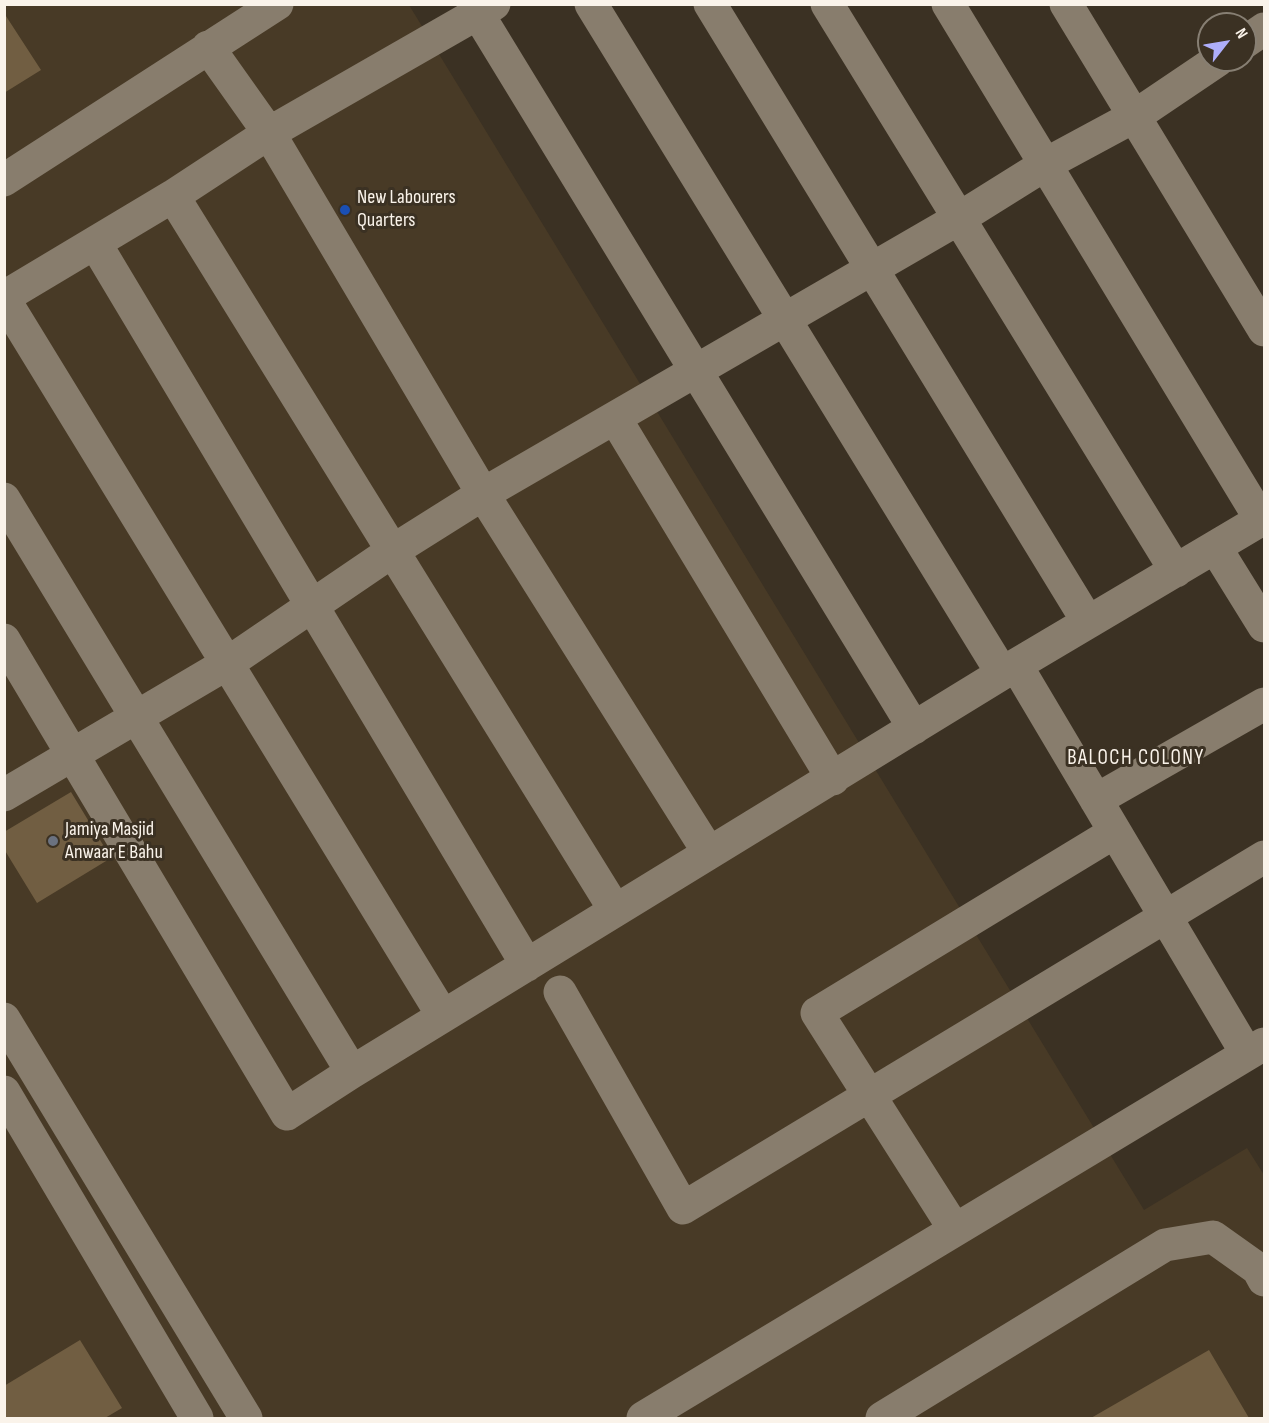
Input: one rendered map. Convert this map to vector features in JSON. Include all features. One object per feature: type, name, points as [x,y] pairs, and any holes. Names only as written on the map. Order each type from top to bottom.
[{"type":"street","points":[[4,180],[277,4]]},
{"type":"street","points":[[591,4],[785,318],[1009,669],[1096,800],[1165,917],[1256,1049],[643,1419]]},
{"type":"street","points":[[710,4],[1088,622]]},
{"type":"street","points":[[827,4],[1176,571]]},
{"type":"street","points":[[4,640],[287,1114],[1009,669],[1263,519],[948,4]]},
{"type":"street","points":[[1066,4],[1264,330]]},
{"type":"street","points":[[1256,4],[1264,20]]},
{"type":"street","points":[[443,1016],[4,298],[173,196],[269,133],[486,9],[696,369],[914,728]]},
{"type":"street","points":[[208,47],[269,133],[483,494],[709,853]]},
{"type":"street","points":[[4,795],[228,663],[394,550],[483,494],[958,219],[1046,164],[1135,116],[1200,72]]},
{"type":"street","points":[[173,196],[615,910]]},
{"type":"street","points":[[95,243],[527,964]]},
{"type":"street","points":[[615,418],[832,779]]},
{"type":"street","points":[[4,499],[352,1072]]},
{"type":"street","points":[[1215,547],[1264,626]]},
{"type":"street","points":[[1096,800],[1264,705]]},
{"type":"street","points":[[956,1230],[817,1013],[1115,832]]},
{"type":"street","points":[[560,992],[683,1208],[1264,856]]},
{"type":"street","points":[[4,1019],[246,1419]]},
{"type":"street","points":[[4,1092],[197,1419]]},
{"type":"street","points":[[882,1419],[1165,1245],[1213,1237],[1258,1269],[1264,1280]]},
{"type":"shaded area","points":[[5,5],[409,5],[1144,1210],[1247,1148],[1264,1175],[1264,1418],[5,1418]]},
{"type":"building","points":[[4,13],[41,70],[4,93]]},
{"type":"building","name":"Jamiya Masjid Anwaar E Bahu","points":[[71,792],[111,858],[37,903],[4,849],[4,832]]},
{"type":"building","points":[[80,1340],[122,1408],[105,1418],[4,1418],[4,1386]]},
{"type":"building","points":[[1209,1350],[1249,1418],[1091,1418]]},
{"type":"place","name":"New Labourers Quarters","points":[[345,210]]},
{"type":"place","name":"Jamiya Masjid Anwaar E Bahu","points":[[53,841]]},
{"type":"district","name":"BALOCH COLONY","points":[[1136,759]]}]
